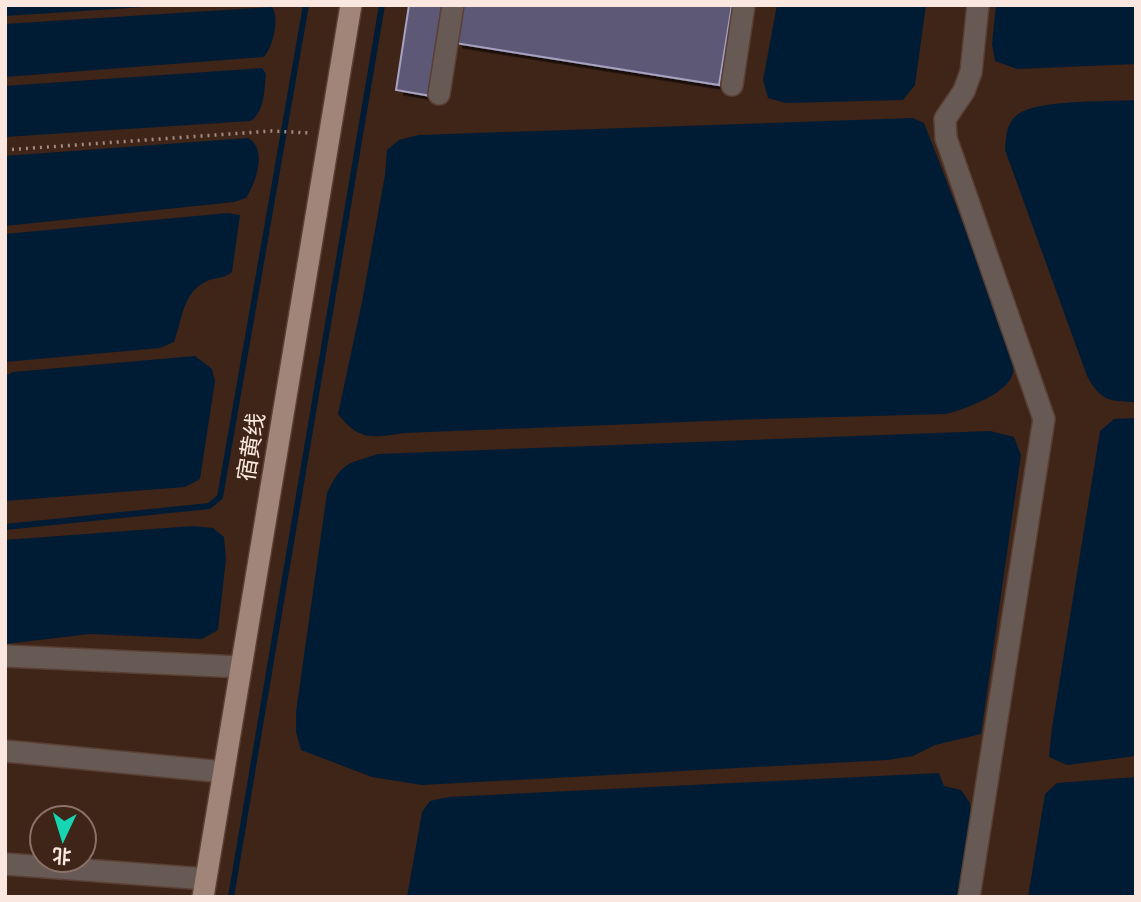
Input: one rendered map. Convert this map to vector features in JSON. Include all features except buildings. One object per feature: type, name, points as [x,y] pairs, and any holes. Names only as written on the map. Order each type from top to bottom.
[{"type":"main road","name":"宿黄线","points":[[205,888],[351,5]]},
{"type":"lane","points":[[439,94],[453,5]]},
{"type":"lane","points":[[732,85],[744,5]]},
{"type":"lane","points":[[969,897],[1044,419],[946,138],[945,119],[964,90],[971,72],[978,5]]},
{"type":"lane","points":[[5,656],[241,667]]},
{"type":"lane","points":[[5,751],[224,772]]},
{"type":"lane","points":[[5,864],[205,888]]},
{"type":"path","points":[[5,150],[293,132]]},
{"type":"water","points":[[5,5],[175,5],[5,16]]},
{"type":"water","points":[[777,5],[926,5],[915,85],[903,100],[786,103],[768,98],[763,80]]},
{"type":"water","points":[[996,5],[1136,5],[1136,64],[1017,69],[995,61],[992,44]]},
{"type":"water","points":[[272,7],[275,18],[274,32],[264,57],[5,77],[5,24]]},
{"type":"water","points":[[262,68],[266,74],[263,100],[259,113],[250,121],[5,137],[5,86]]},
{"type":"water","points":[[1136,100],[1136,402],[1127,402],[1101,395],[1087,376],[1005,150],[1011,122],[1027,110],[1056,104]]},
{"type":"water","points":[[913,118],[924,123],[1014,355],[1013,373],[1009,381],[985,400],[946,414],[760,419],[383,436],[360,433],[338,414],[362,302],[387,150],[399,140],[419,135]]},
{"type":"water","points":[[248,138],[258,150],[259,158],[256,175],[246,198],[234,202],[5,226],[5,156]]},
{"type":"water","points":[[228,213],[240,215],[232,272],[207,281],[193,292],[184,307],[174,342],[160,348],[5,362],[5,234]]},
{"type":"water","points":[[195,356],[212,369],[215,381],[200,479],[185,487],[5,501],[5,376],[13,372]]},
{"type":"water","points":[[1136,418],[1136,756],[1067,765],[1049,757],[1100,431],[1114,419]]},
{"type":"water","points":[[990,431],[1014,437],[1021,455],[981,734],[935,745],[913,756],[887,760],[422,785],[372,777],[301,750],[296,732],[296,712],[327,493],[337,475],[352,463],[378,454]]},
{"type":"water","points":[[193,526],[213,528],[224,537],[226,559],[218,630],[202,639],[90,634],[5,644],[5,540]]},
{"type":"water","points":[[939,773],[944,786],[961,790],[970,803],[972,822],[960,897],[407,897],[422,812],[430,801],[449,797]]},
{"type":"water","points":[[1136,777],[1136,897],[1028,897],[1045,794],[1057,783]]},
{"type":"waterway","points":[[5,527],[209,506],[220,497],[306,5]]},
{"type":"waterway","points":[[231,897],[382,5]]}]
